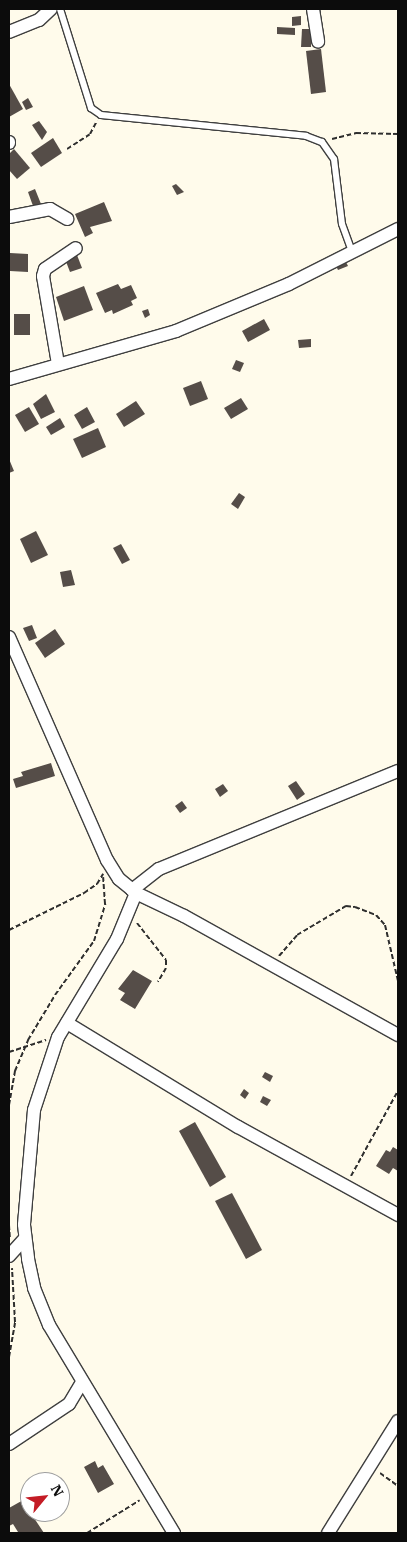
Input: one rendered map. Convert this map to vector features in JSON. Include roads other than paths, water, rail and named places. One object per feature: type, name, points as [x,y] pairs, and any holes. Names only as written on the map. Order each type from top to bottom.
[{"type":"street","points":[[9,32],[39,20],[51,9]]},
{"type":"street","points":[[313,9],[318,42]]},
{"type":"street","points":[[9,217],[50,209],[67,220]]},
{"type":"street","points":[[9,379],[176,331],[289,284],[398,229]]},
{"type":"street","points":[[58,364],[43,276],[45,269],[76,248]]},
{"type":"street","points":[[9,637],[107,860],[134,892],[184,916],[398,1035]]},
{"type":"street","points":[[174,1533],[49,1325],[34,1288],[25,1238],[27,1168],[34,1110],[58,1037],[131,910],[134,892],[159,869],[398,771]]},
{"type":"street","points":[[67,1023],[238,1127],[398,1215]]},
{"type":"street","points":[[10,1255],[25,1238]]},
{"type":"street","points":[[9,1444],[69,1404],[82,1382]]},
{"type":"street","points":[[328,1533],[372,1467],[398,1421]]},
{"type":"lane","points":[[60,9],[91,108],[101,115],[306,136],[322,142],[334,159],[342,224],[352,252]]}]
